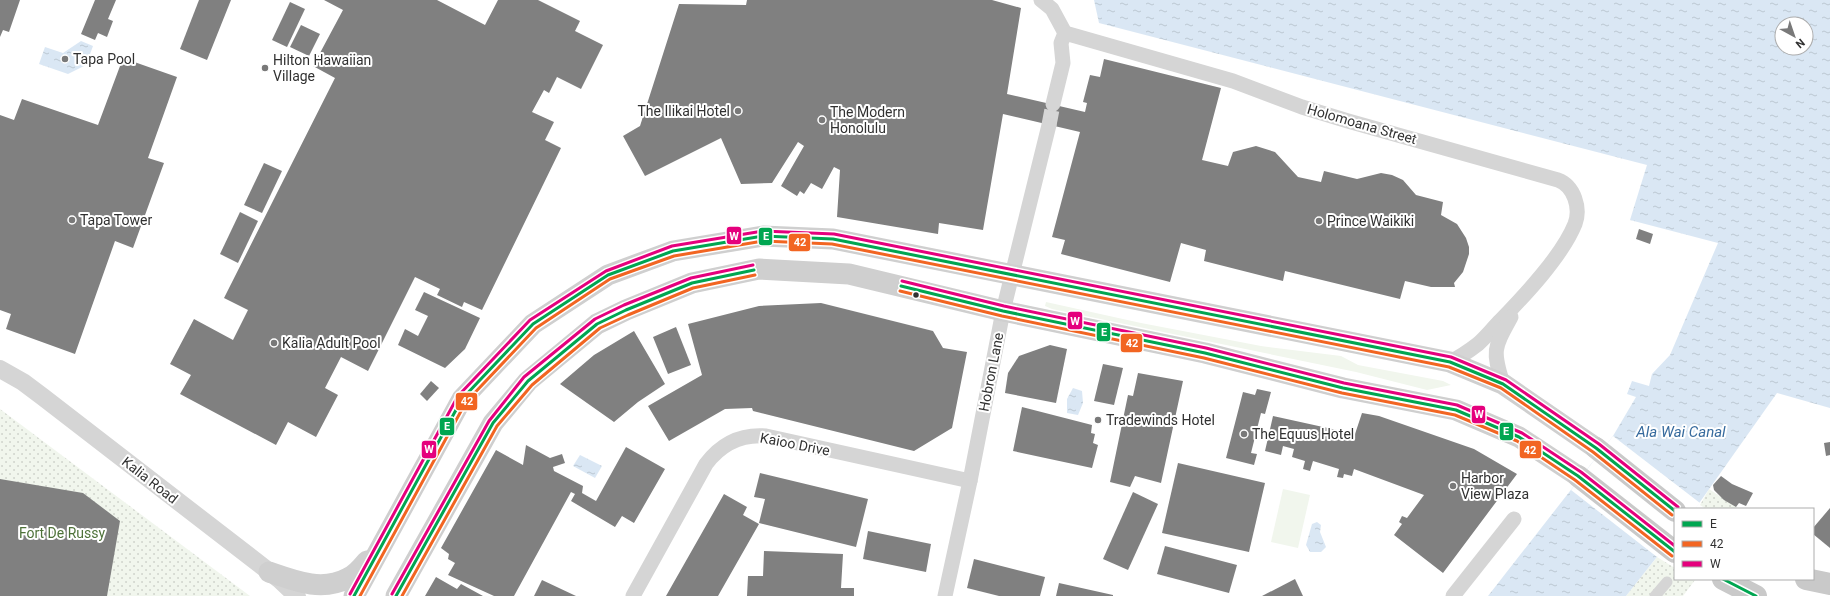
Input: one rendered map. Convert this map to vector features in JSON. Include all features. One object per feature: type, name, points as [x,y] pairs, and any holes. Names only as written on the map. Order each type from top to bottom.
[{"type":"main road","points":[[354,596],[462,399],[533,324],[608,275],[673,251],[762,236],[833,239],[1450,362],[1503,384],[1596,448],[1674,510]]},
{"type":"main road","points":[[396,596],[493,423],[505,406],[528,381],[597,324],[626,310],[692,283],[759,269],[849,274],[1003,311],[1205,353],[1342,388],[1456,410],[1519,437],[1578,476],[1674,551]]},
{"type":"main road","points":[[269,572],[301,583],[331,585],[350,578],[377,553]]},
{"type":"main road","points":[[1725,580],[1756,596]]},
{"type":"main road","points":[[1811,580],[1830,584]]},
{"type":"street","points":[[1041,0],[1052,9],[1065,33],[1061,43],[1063,63],[1054,104]]},
{"type":"street","name":"Holomoana Street","points":[[1065,33],[1233,80],[1302,107],[1348,121],[1563,182],[1570,188],[1575,200],[1575,222],[1562,248],[1518,302],[1478,343],[1462,356],[1450,362]]},
{"type":"street","name":"Hobron Lane","points":[[945,596],[970,481],[1003,311],[1049,125]]},
{"type":"street","name":"Holomoana Street","points":[[1503,384],[1496,361],[1497,343],[1518,302]]},
{"type":"street","name":"Kalia Road","points":[[0,369],[43,397],[269,572],[297,596]]},
{"type":"street","name":"Kaioo Drive","points":[[633,596],[706,464],[720,449],[739,439],[752,436],[766,436],[970,481]]},
{"type":"street","points":[[1453,596],[1514,519]]},
{"type":"street","points":[[1655,596],[1667,582]]},
{"type":"green space","points":[[1046,302],[1141,323],[1261,346],[1341,356],[1358,365],[1443,381],[1451,385],[1427,390],[1356,372],[1052,309],[1045,306]]},
{"type":"green space","name":"Fort De Russy","points":[[0,409],[250,596],[0,596]]},
{"type":"green space","points":[[1283,489],[1310,495],[1298,548],[1271,542]]},
{"type":"green space","points":[[1709,489],[1740,508],[1704,508],[1700,505]]},
{"type":"green space","points":[[1657,557],[1674,567],[1674,580],[1695,580],[1683,596],[1626,596]]},
{"type":"water","name":"Ala Wai Canal","points":[[1094,0],[1830,0],[1830,408],[1777,393],[1696,508],[1674,508],[1674,535],[1626,596],[1488,596],[1613,436],[1636,397],[1627,394],[1632,381],[1649,386],[1652,374],[1670,355],[1718,243],[1630,220],[1647,165],[1099,23]]},
{"type":"water","name":"Tapa Pool","points":[[81,41],[93,46],[86,65],[68,74],[39,64],[45,47],[63,53]]},
{"type":"water","points":[[1073,388],[1082,391],[1083,403],[1078,415],[1067,413],[1067,399]]},
{"type":"water","points":[[580,455],[602,466],[595,478],[573,466]]},
{"type":"water","points":[[1317,522],[1321,525],[1320,532],[1326,547],[1321,552],[1310,552],[1306,545],[1312,524]]},
{"type":"pier","points":[[1613,436],[1700,503],[1696,508],[1674,508],[1674,535],[1657,557],[1571,490]]},
{"type":"building","points":[[0,0],[20,0],[9,32],[3,30],[0,37]]},
{"type":"building","points":[[95,0],[116,0],[108,19],[113,21],[107,37],[98,33],[95,40],[81,34]]},
{"type":"building","points":[[199,0],[231,0],[207,60],[180,49]]},
{"type":"building","points":[[324,0],[437,0],[485,25],[498,0],[538,0],[580,21],[575,31],[603,45],[581,89],[557,77],[549,93],[544,90],[532,112],[554,122],[545,140],[561,148],[482,310],[464,302],[462,307],[437,295],[440,289],[415,277],[368,371],[341,357],[325,388],[338,395],[316,437],[288,422],[276,445],[180,394],[191,375],[170,364],[194,319],[233,340],[248,310],[224,298],[335,78],[313,66],[343,10]]},
{"type":"building","points":[[747,0],[992,0],[1021,8],[1007,94],[1085,112],[1087,103],[1083,102],[1090,75],[1100,77],[1104,59],[1221,88],[1202,160],[1228,166],[1233,152],[1256,146],[1275,152],[1298,177],[1321,182],[1324,171],[1357,179],[1381,173],[1392,175],[1403,180],[1416,195],[1443,202],[1441,215],[1457,224],[1466,238],[1469,247],[1469,254],[1463,272],[1454,283],[1455,287],[1431,287],[1405,281],[1400,299],[1285,271],[1283,281],[1204,261],[1206,250],[1181,243],[1170,282],[1061,254],[1065,240],[1052,237],[1080,132],[1003,114],[983,230],[939,223],[938,234],[837,217],[840,170],[834,167],[822,189],[811,183],[804,194],[800,191],[797,196],[781,186],[804,146],[798,142],[772,183],[741,184],[721,138],[645,176],[623,136],[640,126],[679,4],[746,5]]},
{"type":"building","points":[[290,2],[305,9],[287,47],[272,40]]},
{"type":"building","points":[[301,25],[320,34],[309,56],[290,47]]},
{"type":"building","name":"Tapa Tower","points":[[123,58],[177,77],[148,158],[164,163],[133,248],[115,241],[75,354],[6,329],[11,314],[0,310],[0,115],[14,120],[22,99],[98,125]]},
{"type":"building","points":[[264,163],[282,171],[262,213],[244,205]]},
{"type":"building","points":[[240,212],[258,221],[238,263],[220,254]]},
{"type":"building","points":[[1639,229],[1653,234],[1650,244],[1636,239]]},
{"type":"building","points":[[424,292],[480,318],[465,349],[445,368],[398,345],[405,329],[418,336],[428,316],[415,310]]},
{"type":"building","points":[[821,303],[933,331],[943,348],[967,352],[952,428],[914,451],[753,411],[752,408],[725,409],[669,441],[648,406],[702,375],[688,324],[759,306]]},
{"type":"building","points":[[676,327],[691,365],[668,374],[653,337]]},
{"type":"building","points":[[634,331],[665,384],[638,402],[614,422],[560,384],[594,355]]},
{"type":"building","points":[[1050,345],[1067,349],[1056,403],[1005,393],[1008,373],[1019,356]]},
{"type":"building","points":[[1103,364],[1123,368],[1114,405],[1094,401]]},
{"type":"building","points":[[1138,373],[1183,381],[1161,483],[1135,476],[1130,487],[1110,482],[1128,395],[1133,396]]},
{"type":"building","points":[[431,381],[439,388],[427,401],[420,394]]},
{"type":"building","name":"The Equus Hotel","points":[[1257,389],[1271,392],[1265,414],[1261,413],[1251,453],[1257,454],[1254,465],[1226,458],[1243,392],[1255,395]]},
{"type":"building","points":[[1022,407],[1092,425],[1091,433],[1095,434],[1093,443],[1098,445],[1092,468],[1013,451]]},
{"type":"building","name":"Harbor View Plaza","points":[[1362,413],[1379,416],[1474,449],[1517,474],[1443,573],[1394,535],[1402,524],[1399,522],[1402,516],[1407,518],[1424,495],[1354,469],[1352,476],[1344,474],[1343,478],[1337,477],[1339,469],[1313,461],[1310,471],[1303,469],[1305,461],[1292,457],[1294,449],[1283,446],[1281,455],[1265,451],[1273,416],[1355,434]]},
{"type":"building","points":[[1830,442],[1830,455],[1826,456],[1824,443]]},
{"type":"building","points":[[526,445],[550,458],[562,454],[565,463],[553,467],[554,471],[583,486],[582,493],[596,501],[626,447],[665,469],[634,523],[622,516],[615,527],[571,501],[575,494],[571,492],[514,596],[494,596],[448,575],[455,563],[448,559],[449,554],[441,548],[496,450],[523,465]]},
{"type":"building","points":[[1178,463],[1265,483],[1249,552],[1162,533]]},
{"type":"building","points":[[760,473],[868,499],[856,547],[759,523],[765,499],[754,497]]},
{"type":"building","points":[[1721,476],[1732,484],[1753,493],[1746,506],[1739,503],[1736,507],[1724,500],[1714,490],[1713,485]]},
{"type":"building","points":[[0,479],[83,493],[120,521],[107,596],[0,596]]},
{"type":"building","points":[[1133,492],[1158,504],[1128,570],[1103,559]]},
{"type":"building","points":[[724,494],[747,507],[743,515],[759,524],[718,596],[666,596]]},
{"type":"building","points":[[1830,508],[1830,548],[1814,535],[1814,527]]},
{"type":"building","points":[[868,531],[931,544],[926,572],[863,559]]},
{"type":"building","points":[[1165,546],[1237,565],[1229,593],[1157,574]]},
{"type":"building","points":[[764,551],[843,554],[841,588],[854,588],[854,596],[747,596],[748,576],[763,576]]},
{"type":"building","points":[[974,559],[1045,577],[1040,596],[999,596],[967,588]]},
{"type":"building","points":[[436,577],[457,589],[461,584],[483,596],[425,596]]},
{"type":"building","points":[[1295,579],[1303,596],[1262,596]]},
{"type":"building","points":[[542,580],[576,596],[534,596]]},
{"type":"building","points":[[1059,583],[1113,595],[1113,596],[1056,596]]},
{"type":"tunnel","points":[[1049,125],[1053,104]]},
{"type":"transit line","name":"W","points":[[350,594],[458,396],[530,320],[606,271],[672,246],[763,231],[834,234],[1451,357],[1506,380],[1599,444],[1678,507]]},
{"type":"transit line","name":"E","points":[[354,596],[462,399],[533,324],[608,275],[673,251],[763,236],[833,239],[1450,362],[1503,384],[1596,448],[1674,510]]},
{"type":"transit line","name":"42","points":[[360,596],[466,402],[536,328],[610,279],[674,256],[763,241],[832,244],[1449,367],[1501,388],[1593,452],[1672,515]]},
{"type":"transit line","name":"W","points":[[392,594],[489,421],[524,377],[595,319],[624,305],[691,278],[753,265]]},
{"type":"transit line","name":"E","points":[[396,596],[493,423],[528,381],[597,324],[626,310],[692,283],[754,270]]},
{"type":"transit line","name":"42","points":[[402,596],[497,426],[532,385],[600,328],[693,288],[755,275]]},
{"type":"transit line","name":"W","points":[[902,281],[1004,306],[1206,348],[1344,383],[1457,405],[1522,433],[1581,472],[1674,545]]},
{"type":"transit line","name":"E","points":[[901,286],[1003,311],[1205,353],[1343,388],[1456,410],[1519,437],[1578,476],[1674,551]]},
{"type":"transit line","name":"42","points":[[900,291],[1002,316],[1204,358],[1342,393],[1455,415],[1517,441],[1575,480],[1672,556]]},
{"type":"transit line","name":"E","points":[[1725,580],[1756,596]]},
{"type":"place","name":"Tapa Pool","points":[[65,59]]},
{"type":"place","name":"Hilton Hawaiian Village","points":[[265,68]]},
{"type":"place","name":"The Ilikai Hotel","points":[[738,111]]},
{"type":"place","name":"The Modern Honolulu","points":[[822,120]]},
{"type":"place","name":"Tapa Tower","points":[[72,220]]},
{"type":"place","name":"Prince Waikiki","points":[[1319,221]]},
{"type":"place","name":"Kalia Adult Pool","points":[[274,343]]},
{"type":"place","name":"Tradewinds Hotel","points":[[1098,420]]},
{"type":"place","name":"The Equus Hotel","points":[[1244,434]]},
{"type":"place","name":"Harbor View Plaza","points":[[1453,486]]}]
